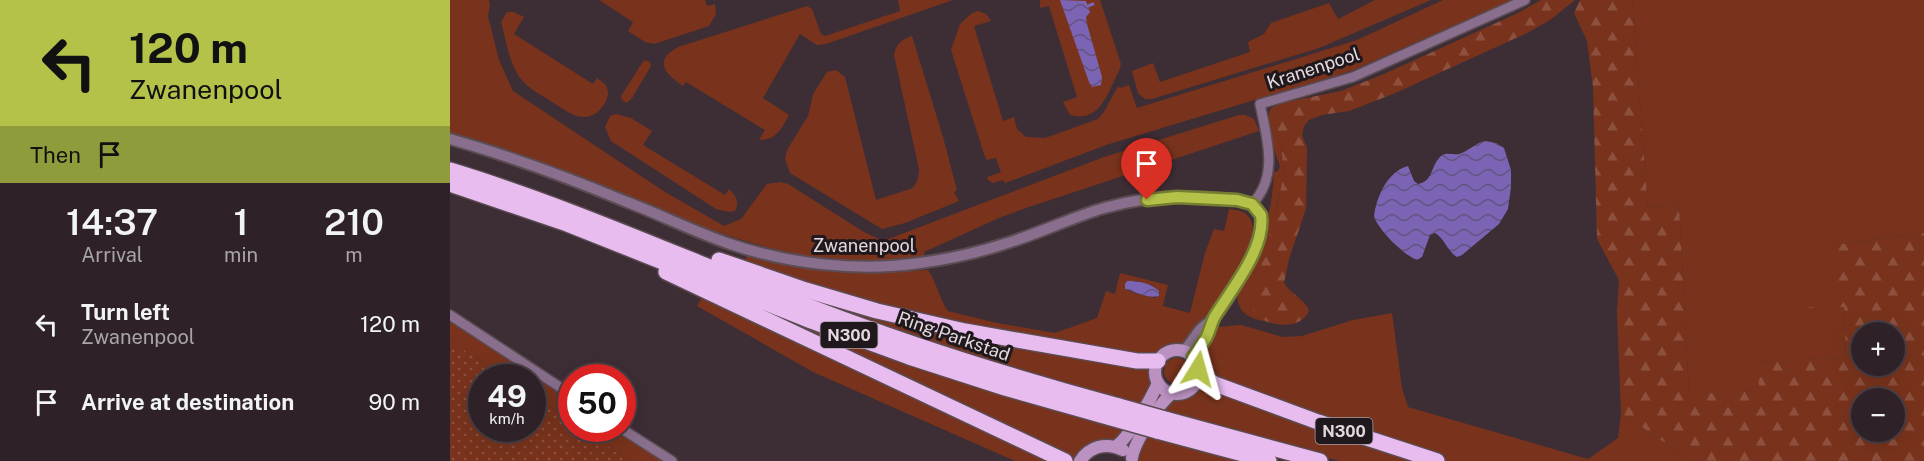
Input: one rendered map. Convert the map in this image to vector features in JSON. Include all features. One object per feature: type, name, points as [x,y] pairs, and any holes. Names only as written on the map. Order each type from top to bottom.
[{"type":"highway","name":"Ring Parkstad","points":[[450,170],[552,204],[815,309],[949,357],[1269,461]]},
{"type":"highway","name":"Ring Parkstad","points":[[450,184],[593,234],[811,321],[909,357],[1005,388],[1115,412]]},
{"type":"highway","name":"N300","points":[[624,232],[877,311],[964,332],[1137,361],[1158,361]]},
{"type":"highway","name":"N300","points":[[593,234],[703,291],[1065,461]]},
{"type":"highway","name":"N300","points":[[1198,374],[1215,384],[1296,414],[1437,461]]},
{"type":"highway","name":"Ring Parkstad","points":[[1161,425],[1320,461]]},
{"type":"main road","points":[[1169,352],[1188,354],[1197,365],[1196,383],[1181,393],[1163,389],[1158,383],[1155,370],[1158,361],[1169,352]]},
{"type":"main road","points":[[1116,447],[1124,440],[1158,383]]},
{"type":"main road","points":[[1133,459],[1137,441],[1164,401],[1173,393]]},
{"type":"main road","points":[[1080,461],[1088,451],[1106,445],[1116,447],[1133,459]]},
{"type":"street","name":"Kranenpool","points":[[1252,204],[1266,184],[1269,171],[1267,137],[1260,104],[1353,77],[1525,0]]},
{"type":"street","name":"Zwanenpool","points":[[450,139],[520,160],[733,245],[811,263],[898,265],[972,254],[1006,244],[1106,207],[1147,200],[1202,197],[1237,200],[1252,204]]},
{"type":"street","points":[[1188,354],[1199,331],[1214,317],[1234,288],[1257,240],[1262,219],[1260,212],[1252,204]]},
{"type":"street","points":[[450,315],[558,386]]},
{"type":"street","points":[[636,438],[672,461]]},
{"type":"green space","points":[[450,0],[489,0],[488,16],[499,60],[513,91],[665,192],[724,226],[741,219],[767,184],[780,182],[788,184],[864,232],[883,241],[1104,157],[1239,115],[1254,119],[1259,131],[999,218],[924,252],[925,257],[852,262],[811,257],[732,237],[530,158],[450,133]]},
{"type":"green space","points":[[599,0],[705,0],[707,6],[715,4],[716,14],[709,26],[654,44],[645,42],[628,31],[633,22]]},
{"type":"green space","points":[[898,0],[953,0],[826,44],[817,45],[800,34],[763,98],[789,115],[778,133],[765,140],[759,140],[765,130],[686,82],[683,86],[671,77],[664,67],[666,57],[678,47],[807,6],[812,9],[821,34],[825,36],[900,11]]},
{"type":"green space","points":[[1040,0],[1100,0],[1121,64],[1102,104],[1089,115],[1070,115],[1063,102],[1077,97],[1049,6],[1040,8]]},
{"type":"green space","points":[[1375,0],[1431,0],[1319,48],[1152,99],[1145,99],[1138,93],[1132,71],[1153,63],[1160,82],[1250,52],[1248,42],[1264,34],[1271,23],[1329,3],[1338,19]]},
{"type":"green space","points":[[1443,0],[1512,0],[1351,71],[1109,144],[1005,183],[1003,180],[993,183],[988,180],[987,177],[1001,172],[996,158],[987,160],[985,157],[951,50],[960,24],[972,13],[978,11],[986,14],[991,21],[974,26],[1003,121],[1014,117],[1017,129],[1026,137],[1045,138],[1098,119],[1118,86],[1120,88],[1129,85],[1137,108],[1357,40]]},
{"type":"green space","points":[[1541,0],[1575,0],[1550,20],[1527,33],[1393,94],[1349,111],[1322,115],[1309,120],[1304,126],[1302,135],[1307,148],[1306,209],[1289,259],[1284,283],[1309,310],[1305,317],[1292,324],[1274,324],[1259,317],[1254,311],[1252,301],[1284,173],[1281,146],[1275,124],[1275,115],[1281,103],[1341,91],[1384,74],[1518,13]]},
{"type":"green space","points":[[1580,0],[1632,0],[1648,208],[1679,204],[1689,394],[1759,391],[1758,362],[1846,358],[1844,307],[1770,309],[1839,306],[1835,245],[1924,233],[1924,461],[1692,461],[1621,413],[1617,313],[1619,280],[1597,239],[1593,87],[1587,41],[1574,13]]},
{"type":"green space","points":[[1632,0],[1924,0],[1924,233],[1835,245],[1844,306],[1846,358],[1759,362],[1760,391],[1689,395],[1679,204],[1648,208]]},
{"type":"green space","points":[[507,12],[514,12],[524,17],[514,34],[593,84],[597,78],[604,84],[608,93],[607,98],[598,111],[589,117],[572,114],[533,90],[521,79],[511,59],[501,22]]},
{"type":"green space","points":[[912,36],[943,137],[957,190],[954,192],[959,201],[905,223],[882,229],[790,173],[785,159],[787,150],[808,116],[813,94],[827,72],[836,70],[845,77],[876,200],[913,188],[918,179],[919,169],[894,55],[900,43]]},
{"type":"green space","points":[[644,60],[650,62],[651,66],[627,103],[622,100],[621,96]]},
{"type":"green space","points":[[1281,103],[1275,115],[1275,124],[1281,146],[1284,173],[1254,310],[1270,322],[1244,313],[1239,305],[1238,294],[1254,262],[1266,229],[1274,172],[1278,171],[1280,166],[1268,121],[1271,108]]},
{"type":"green space","points":[[616,114],[631,118],[652,131],[643,145],[725,195],[729,189],[736,199],[735,211],[716,209],[611,141],[605,127],[610,116]]},
{"type":"green space","points":[[1229,209],[1245,213],[1253,226],[1251,242],[1234,278],[1189,339],[1150,358],[939,322],[743,264],[748,254],[826,270],[864,272],[928,270],[948,311],[997,323],[1055,333],[1097,318],[1106,291],[1115,294],[1120,273],[1168,285],[1163,306],[1190,313],[1205,253],[1214,229],[1224,231]],"holes":[[[1127,281],[1137,281],[1154,286],[1156,298],[1125,289]]]},
{"type":"green space","points":[[715,289],[936,373],[1125,431],[1115,438],[1091,445],[1074,460]]},
{"type":"green space","points":[[799,293],[1152,367],[1153,383],[1144,405],[977,359]]},
{"type":"green space","points":[[703,296],[1056,461],[1015,461],[813,372],[697,306]]},
{"type":"green space","points":[[1392,313],[1402,388],[1408,407],[1588,459],[1618,438],[1621,413],[1692,461],[1340,461],[1175,413],[1160,441],[1240,461],[1138,461],[1139,445],[1169,403],[1189,395],[1202,383],[1203,356],[1209,339],[1218,327],[1241,325],[1283,337],[1302,336],[1353,320]]},
{"type":"green space","points":[[450,319],[517,364],[485,364],[450,341]]},
{"type":"green space","points":[[450,341],[485,364],[468,364],[468,442],[546,442],[546,404],[558,412],[558,442],[602,442],[629,461],[450,461]]},
{"type":"green space","points":[[1177,358],[1186,362],[1190,371],[1186,380],[1177,384],[1168,380],[1164,371],[1168,362]]},
{"type":"green space","points":[[546,383],[558,391],[558,412],[546,404]]},
{"type":"green space","points":[[602,442],[635,442],[662,461],[629,461]]},
{"type":"water","points":[[1060,0],[1086,1],[1090,12],[1086,17],[1087,24],[1102,77],[1101,85],[1092,87],[1089,82]]},
{"type":"water","points":[[1485,141],[1496,143],[1504,148],[1511,170],[1508,209],[1499,224],[1457,257],[1435,233],[1430,235],[1422,257],[1417,260],[1405,253],[1392,242],[1374,217],[1380,193],[1389,179],[1408,166],[1414,181],[1418,184],[1427,180],[1441,156],[1459,154]]},
{"type":"water","points":[[1127,281],[1152,286],[1159,291],[1159,296],[1146,296],[1125,289]]},
{"type":"waterway","points":[[1088,6],[1093,4]]},
{"type":"route","points":[[1147,200],[1202,197],[1237,200],[1252,204],[1261,215],[1261,230],[1249,260],[1234,288],[1214,317],[1207,336],[1193,357],[1198,369]]}]
